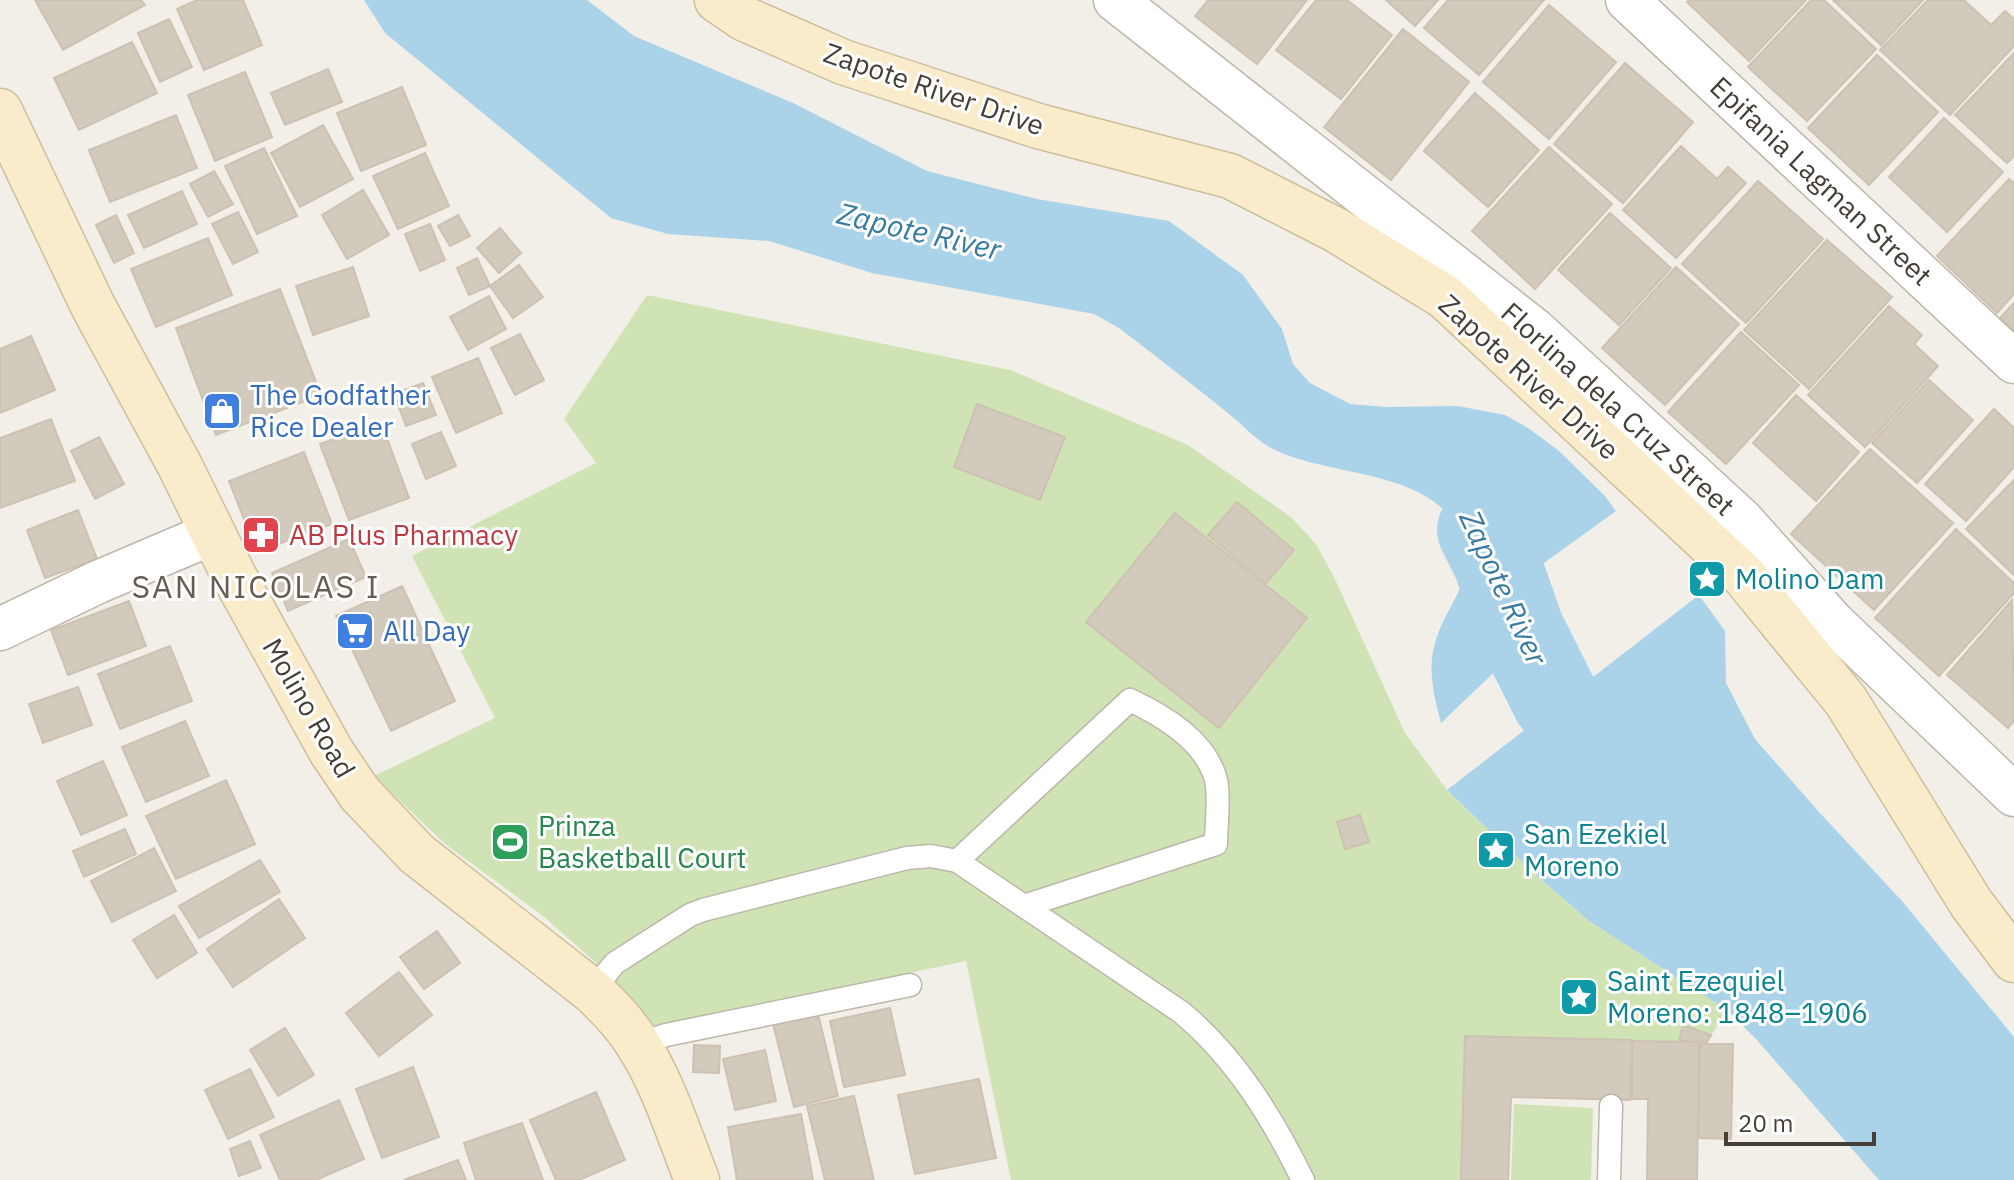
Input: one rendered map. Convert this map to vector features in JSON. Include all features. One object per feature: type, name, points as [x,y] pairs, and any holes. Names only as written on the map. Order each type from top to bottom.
[{"type":"main road","name":"Zapote River Drive","points":[[717,0],[745,19],[843,62],[1038,126],[1230,176],[1336,230],[1445,297],[1743,575],[1846,701],[1971,903],[2014,960]]},
{"type":"main road","name":"Molino Road","points":[[0,111],[93,306],[331,751],[360,794],[417,854],[592,991],[619,1017],[638,1044],[697,1180]]},
{"type":"street","name":"Florlina dela Cruz Street","points":[[1115,0],[1535,330],[1742,520],[1833,622],[2014,795]]},
{"type":"street","name":"Epifania Lagman Street","points":[[1627,0],[2014,362]]},
{"type":"street","points":[[0,629],[98,582],[213,533]]},
{"type":"lane","points":[[957,861],[1130,700],[1175,725],[1205,757],[1216,781],[1216,844],[1024,906]]},
{"type":"lane","points":[[592,991],[615,963],[690,915],[703,910],[907,858],[931,856],[957,861],[1181,1012],[1200,1028],[1236,1068],[1279,1131],[1303,1180]]},
{"type":"lane","points":[[638,1044],[666,1035],[910,985]]},
{"type":"lane","points":[[1609,1180],[1611,1106]]},
{"type":"green space","points":[[647,295],[1010,370],[1188,445],[1291,517],[1316,544],[1405,733],[1447,790],[1589,921],[1727,1010],[1707,1042],[1466,1036],[1461,1180],[1011,1180],[966,961],[647,1028],[595,962],[543,916],[445,844],[374,776],[495,718],[412,556],[596,463],[564,419]]},
{"type":"green space","points":[[1514,1104],[1593,1108],[1591,1180],[1511,1180]]},
{"type":"water","points":[[364,0],[587,0],[634,36],[793,103],[927,171],[1037,199],[1169,221],[1243,275],[1282,329],[1293,364],[1310,383],[1350,404],[1458,406],[1505,415],[1559,451],[1616,511],[1530,573],[1557,612],[1441,723],[1433,689],[1432,656],[1442,624],[1465,576],[1466,555],[1456,526],[1438,505],[1414,490],[1386,480],[1297,458],[1271,448],[1119,328],[1094,314],[872,273],[769,241],[668,234],[611,218],[385,33]]},
{"type":"water","points":[[1699,595],[1725,631],[1726,683],[1755,739],[1902,901],[2014,1037],[2014,1180],[1879,1180],[1727,1010],[1589,921],[1447,790]]},
{"type":"building","points":[[35,0],[141,0],[145,5],[63,50]]},
{"type":"building","points":[[197,0],[243,0],[262,45],[204,70],[177,9]]},
{"type":"building","points":[[1208,0],[1307,0],[1257,64],[1195,16]]},
{"type":"building","points":[[1316,0],[1347,0],[1392,35],[1341,99],[1276,50]]},
{"type":"building","points":[[1386,0],[1438,0],[1415,26]]},
{"type":"building","points":[[1448,0],[1544,0],[1479,75],[1424,28]]},
{"type":"building","points":[[1806,0],[1749,61],[1687,2]]},
{"type":"building","points":[[1811,0],[1824,0],[1876,49],[1807,121],[1748,67]]},
{"type":"building","points":[[1833,0],[1923,0],[1881,45]]},
{"type":"building","points":[[1928,0],[1964,0],[1991,25],[2005,11],[2014,19],[2014,46],[1950,115],[1880,50]]},
{"type":"building","points":[[1549,5],[1616,62],[1549,139],[1483,82]]},
{"type":"building","points":[[169,19],[192,67],[160,82],[138,33]]},
{"type":"building","points":[[1403,29],[1469,82],[1391,180],[1324,127]]},
{"type":"building","points":[[132,42],[157,93],[79,130],[54,78]]},
{"type":"building","points":[[2014,53],[2014,156],[2007,163],[1955,115]]},
{"type":"building","points":[[1877,55],[1938,112],[1869,185],[1808,128]]},
{"type":"building","points":[[1625,63],[1693,122],[1623,203],[1554,144]]},
{"type":"building","points":[[328,69],[342,102],[285,125],[271,93]]},
{"type":"building","points":[[245,72],[272,137],[215,161],[188,95]]},
{"type":"building","points":[[402,87],[426,145],[361,171],[337,113]]},
{"type":"building","points":[[1475,93],[1539,150],[1488,207],[1424,151]]},
{"type":"building","points":[[176,115],[197,168],[110,202],[89,150]]},
{"type":"building","points":[[1944,118],[2003,172],[1947,232],[1889,177]]},
{"type":"building","points":[[323,125],[353,179],[300,207],[271,153]]},
{"type":"building","points":[[1681,146],[1717,179],[1728,167],[1746,183],[1676,258],[1623,210]]},
{"type":"building","points":[[1549,147],[1612,204],[1535,289],[1472,231]]},
{"type":"building","points":[[264,148],[297,216],[257,234],[225,166]]},
{"type":"building","points":[[425,153],[449,206],[398,229],[373,176]]},
{"type":"building","points":[[214,171],[233,204],[208,217],[190,184]]},
{"type":"building","points":[[2009,179],[2014,183],[2014,294],[1997,313],[1937,256]]},
{"type":"building","points":[[1758,181],[1823,239],[1746,323],[1682,264]]},
{"type":"building","points":[[363,190],[389,235],[347,259],[322,215]]},
{"type":"building","points":[[182,191],[197,224],[144,248],[128,215]]},
{"type":"building","points":[[238,212],[258,252],[233,264],[212,224]]},
{"type":"building","points":[[1610,213],[1671,268],[1619,325],[1558,270]]},
{"type":"building","points":[[116,215],[134,253],[114,263],[96,225]]},
{"type":"building","points":[[458,215],[470,236],[450,246],[438,226]]},
{"type":"building","points":[[430,224],[445,260],[420,271],[405,234]]},
{"type":"building","points":[[500,228],[521,253],[499,273],[477,248]]},
{"type":"building","points":[[208,238],[232,295],[156,327],[131,269]]},
{"type":"building","points":[[1827,240],[1892,297],[1809,389],[1744,330]]},
{"type":"building","points":[[477,258],[490,286],[469,295],[457,268]]},
{"type":"building","points":[[519,265],[543,297],[513,318],[490,286]]},
{"type":"building","points":[[353,267],[369,316],[313,335],[296,286]]},
{"type":"building","points":[[1676,267],[1739,324],[1665,405],[1602,348]]},
{"type":"building","points":[[280,289],[321,395],[216,435],[176,328]]},
{"type":"building","points":[[489,296],[506,329],[468,350],[450,317]]},
{"type":"building","points":[[2014,303],[2014,331],[2000,318]]},
{"type":"building","points":[[1889,306],[1922,335],[1914,344],[1938,366],[1865,447],[1808,395]]},
{"type":"building","points":[[1741,332],[1799,385],[1726,464],[1668,412]]},
{"type":"building","points":[[520,334],[544,380],[515,395],[491,348]]},
{"type":"building","points":[[31,336],[55,390],[0,413],[0,349]]},
{"type":"building","points":[[478,358],[502,413],[456,433],[432,377]]},
{"type":"building","points":[[1929,380],[1973,420],[1917,483],[1872,443]]},
{"type":"building","points":[[423,383],[436,415],[406,426],[394,394]]},
{"type":"building","points":[[1796,395],[1859,452],[1816,501],[1753,443]]},
{"type":"building","points":[[977,404],[1065,437],[1040,500],[954,467]]},
{"type":"building","points":[[1994,409],[2014,428],[2014,467],[1966,521],[1925,484]]},
{"type":"building","points":[[51,419],[75,481],[0,508],[0,438]]},
{"type":"building","points":[[381,422],[409,498],[349,520],[320,444]]},
{"type":"building","points":[[441,432],[456,466],[426,479],[412,444]]},
{"type":"building","points":[[99,437],[124,484],[95,499],[71,451]]},
{"type":"building","points":[[1870,449],[1953,523],[1874,610],[1791,534]]},
{"type":"building","points":[[304,452],[332,524],[257,552],[229,481]]},
{"type":"building","points":[[2014,480],[2014,575],[1966,529]]},
{"type":"building","points":[[1237,502],[1294,550],[1266,583],[1208,535]]},
{"type":"building","points":[[78,510],[97,559],[45,578],[27,530]]},
{"type":"building","points":[[1175,513],[1307,618],[1219,728],[1086,622]]},
{"type":"building","points":[[1956,529],[2014,583],[2014,593],[1939,676],[1875,618]]},
{"type":"building","points":[[349,539],[366,577],[288,611],[272,573]]},
{"type":"building","points":[[402,586],[455,701],[391,731],[336,616]]},
{"type":"building","points":[[2012,600],[2014,721],[2008,728],[1947,675]]},
{"type":"building","points":[[129,601],[146,646],[68,675],[51,630]]},
{"type":"building","points":[[170,646],[192,701],[120,729],[98,674]]},
{"type":"building","points":[[78,687],[92,725],[43,743],[29,704]]},
{"type":"building","points":[[185,721],[209,776],[146,802],[122,747]]},
{"type":"building","points":[[103,761],[127,815],[81,835],[57,781]]},
{"type":"building","points":[[226,780],[255,844],[176,879],[146,816]]},
{"type":"building","points":[[1360,815],[1369,842],[1345,849],[1337,822]]},
{"type":"building","points":[[125,829],[136,854],[84,877],[73,851]]},
{"type":"building","points":[[154,848],[176,891],[112,922],[91,881]]},
{"type":"building","points":[[260,860],[280,892],[199,938],[179,906]]},
{"type":"building","points":[[279,899],[305,938],[233,987],[207,949]]},
{"type":"building","points":[[174,915],[197,953],[157,978],[133,940]]},
{"type":"building","points":[[437,931],[460,963],[424,989],[400,957]]},
{"type":"building","points":[[399,972],[432,1015],[379,1056],[346,1013]]},
{"type":"building","points":[[890,1008],[905,1075],[844,1087],[830,1021]]},
{"type":"building","points":[[818,1014],[838,1096],[794,1107],[773,1024]]},
{"type":"building","points":[[1683,1025],[1711,1035],[1707,1042],[1679,1041]]},
{"type":"building","points":[[285,1028],[314,1075],[278,1096],[250,1050]]},
{"type":"building","points":[[1465,1036],[1632,1040],[1630,1100],[1511,1097],[1508,1180],[1461,1180]]},
{"type":"building","points":[[1632,1041],[1699,1042],[1697,1180],[1647,1180],[1648,1099],[1632,1099]]},
{"type":"building","points":[[1700,1044],[1733,1044],[1731,1139],[1698,1138]]},
{"type":"building","points":[[694,1045],[720,1046],[719,1073],[693,1072]]},
{"type":"building","points":[[765,1050],[776,1101],[735,1110],[723,1059]]},
{"type":"building","points":[[413,1067],[439,1137],[382,1158],[356,1089]]},
{"type":"building","points":[[250,1069],[274,1117],[228,1139],[205,1090]]},
{"type":"building","points":[[979,1079],[996,1158],[915,1174],[898,1095]]},
{"type":"building","points":[[596,1092],[625,1160],[579,1180],[556,1180],[530,1120]]},
{"type":"building","points":[[854,1096],[874,1180],[825,1180],[807,1106]]},
{"type":"building","points":[[339,1100],[364,1159],[316,1180],[280,1180],[260,1135]]},
{"type":"building","points":[[801,1114],[813,1180],[737,1180],[728,1127]]},
{"type":"building","points":[[522,1123],[543,1180],[476,1180],[464,1143]]},
{"type":"building","points":[[250,1141],[261,1168],[239,1176],[230,1149]]},
{"type":"building","points":[[458,1160],[466,1180],[404,1180]]},
{"type":"waterway","name":"Zapote River","points":[[1481,530],[1496,560],[1521,631],[1555,699],[1606,759],[1641,791]]},
{"type":"place","name":"The Godfather Rice Dealer","points":[[222,411]]},
{"type":"place","name":"AB Plus Pharmacy","points":[[261,535]]},
{"type":"place","name":"Molino Dam","points":[[1707,579]]},
{"type":"place","name":"All Day","points":[[355,631]]},
{"type":"place","name":"Prinza Basketball Court","points":[[510,842]]},
{"type":"place","name":"San Ezekiel Moreno","points":[[1496,850]]},
{"type":"place","name":"Saint Ezequiel Moreno: 1848–1906","points":[[1579,997]]},
{"type":"district","name":"SAN NICOLAS I","points":[[256,587]]}]
